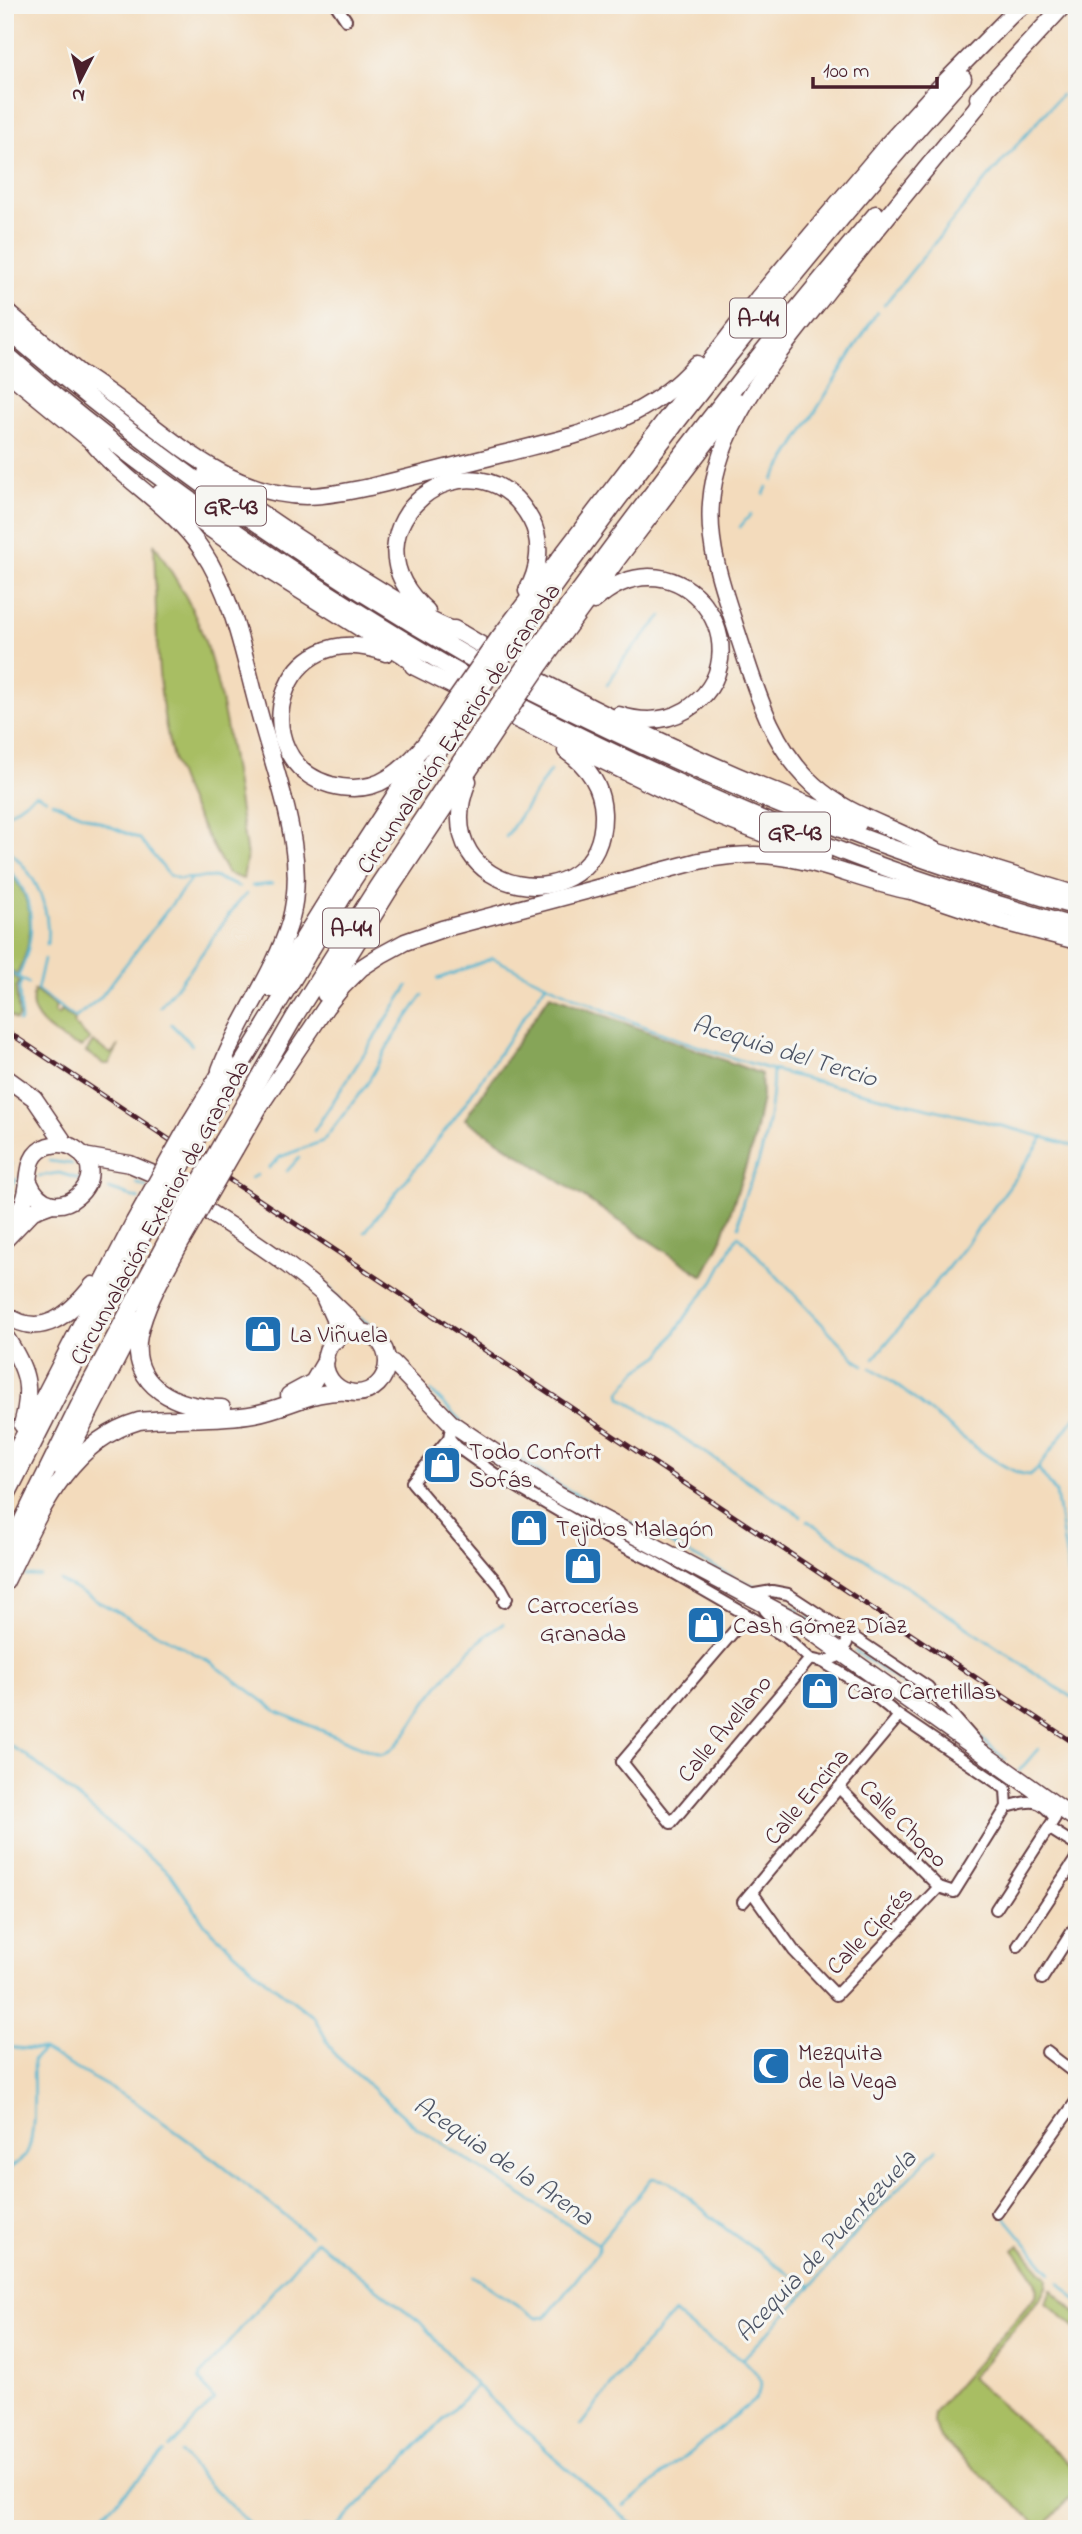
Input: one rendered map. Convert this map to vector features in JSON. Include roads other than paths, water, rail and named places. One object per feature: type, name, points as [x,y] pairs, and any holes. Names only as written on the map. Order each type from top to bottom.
[{"type":"highway","points":[[515,615],[758,299],[930,98],[1013,13],[1025,5]]},
{"type":"highway","name":"Circunvalación Exterior de Granada","points":[[5,1499],[140,1225],[197,1125],[346,892],[459,694],[507,661],[626,488],[753,325],[846,212],[1025,5]]},
{"type":"highway","name":"Circunvalación Exterior de Granada","points":[[5,1556],[82,1398],[229,1145],[295,1016],[491,706],[536,660],[627,524],[802,301],[971,104],[1064,5]]},
{"type":"highway","points":[[934,850],[854,813],[813,785],[782,748],[761,705],[720,579],[711,530],[710,505],[717,464],[739,413],[780,352],[976,108],[985,92]]},
{"type":"highway","points":[[5,310],[83,375],[199,460],[249,486],[305,496],[337,494],[597,429],[625,419],[646,408],[670,390],[742,311],[758,299]]},
{"type":"highway","name":"GR-43","points":[[5,328],[125,428],[202,486],[339,579],[478,653],[461,633]]},
{"type":"highway","points":[[565,630],[690,462],[768,363],[780,352]]},
{"type":"highway","name":"GR-43","points":[[5,353],[106,436],[216,519],[355,611],[459,694]]},
{"type":"highway","points":[[5,370],[92,442],[206,528],[459,694],[430,737],[387,779],[359,788],[342,787],[325,783],[300,766],[290,752],[280,725],[280,711],[289,683],[297,670],[309,659],[324,650],[340,646],[374,648],[422,670]]},
{"type":"highway","points":[[83,375],[94,387],[161,440],[237,496],[372,585],[444,629],[461,633]]},
{"type":"highway","points":[[92,442],[187,531],[215,572],[234,623],[288,815],[296,872],[290,920],[271,971],[225,1056],[197,1125]]},
{"type":"highway","points":[[461,633],[425,610],[414,599],[403,584],[395,544],[405,514],[421,496],[445,483],[463,479],[480,480],[497,485],[512,495],[524,507],[538,536],[536,567],[515,615],[507,661]]},
{"type":"highway","points":[[536,660],[606,591],[619,583],[649,576],[671,581],[691,591],[708,608],[718,628],[720,655],[712,683],[704,695],[680,713],[650,720],[627,717],[586,705]]},
{"type":"highway","name":"GR-43","points":[[586,705],[538,687],[630,741],[781,807],[938,866],[1077,907]]},
{"type":"highway","points":[[586,705],[811,807],[934,850],[1077,895]]},
{"type":"highway","points":[[491,706],[483,748],[463,795],[461,825],[470,851],[486,870],[506,883],[520,886],[554,884],[569,877],[589,859],[601,835],[603,806],[600,792],[584,765],[542,733]]},
{"type":"highway","name":"GR-43","points":[[542,733],[520,714],[855,856],[1013,909],[1077,927]]},
{"type":"highway","points":[[542,733],[715,815],[911,891],[1007,923],[1077,941]]},
{"type":"highway","points":[[220,1070],[426,748],[430,737]]},
{"type":"highway","points":[[261,1104],[265,1091],[388,892],[483,748]]},
{"type":"highway","points":[[229,1145],[261,1104],[300,1044],[343,986],[381,955],[405,942],[442,929],[725,856],[750,854],[799,860],[911,891]]},
{"type":"highway","points":[[5,1077],[26,1090],[66,1144],[83,1156],[130,1164],[151,1173]]},
{"type":"highway","points":[[5,1226],[24,1201],[30,1164],[36,1154],[41,1133],[41,1108]]},
{"type":"highway","points":[[36,1154],[51,1144],[66,1144]]},
{"type":"highway","points":[[83,1156],[89,1173],[88,1184]]},
{"type":"highway","points":[[5,1240],[33,1211],[52,1203],[72,1201],[109,1168],[130,1164]]},
{"type":"highway","points":[[29,1182],[36,1195],[52,1203]]},
{"type":"highway","points":[[5,1583],[66,1471],[78,1457],[106,1435],[121,1427],[163,1418],[234,1417],[255,1414],[317,1394],[334,1391],[361,1393],[377,1385],[383,1378],[388,1361],[380,1342],[362,1332],[329,1297],[299,1272],[264,1246],[207,1211]]},
{"type":"highway","points":[[5,1314],[31,1325],[44,1324],[66,1315],[80,1301],[120,1246],[140,1225]]},
{"type":"highway","points":[[173,1243],[139,1338],[141,1363],[146,1376],[156,1389],[179,1403],[232,1408],[272,1401],[303,1389],[313,1382],[326,1360]]},
{"type":"highway","points":[[7,1463],[19,1446],[120,1246]]},
{"type":"highway","points":[[321,1292],[334,1319],[335,1340]]},
{"type":"highway","points":[[45,1506],[48,1493],[99,1392],[153,1294]]},
{"type":"highway","points":[[349,1392],[334,1384],[329,1377],[327,1352],[335,1340],[353,1332],[362,1332]]},
{"type":"highway","points":[[5,1336],[21,1362],[28,1383],[26,1412],[7,1463]]},
{"type":"highway","points":[[388,1361],[393,1363],[422,1395],[450,1430],[558,1495],[749,1595],[793,1630],[843,1652],[989,1757],[999,1774],[1077,1820]]},
{"type":"highway","points":[[377,1385],[393,1384],[422,1395]]},
{"type":"street","points":[[336,5],[346,20]]},
{"type":"street","points":[[450,1430],[412,1482],[501,1587],[507,1598],[503,1602]]},
{"type":"street","points":[[450,1430],[457,1447],[507,1481],[589,1529],[653,1561],[747,1616],[793,1630]]},
{"type":"street","points":[[749,1595],[772,1591],[788,1594],[813,1609],[928,1688],[989,1757]]},
{"type":"street","points":[[793,1630],[813,1609]]},
{"type":"street","name":"Calle Avellano","points":[[747,1616],[622,1762],[671,1823],[810,1659]]},
{"type":"street","points":[[793,1630],[800,1648],[810,1659],[823,1662],[864,1687],[899,1716],[999,1774],[1006,1789],[1007,1807],[1030,1800],[1048,1803],[1055,1818],[1050,1829],[996,1909]]},
{"type":"street","points":[[823,1662],[843,1652],[848,1643],[846,1632]]},
{"type":"street","name":"Calle Encina","points":[[744,1902],[899,1716]]},
{"type":"street","name":"Calle Chopo","points":[[839,1788],[939,1887]]},
{"type":"street","name":"Calle Ciprés","points":[[752,1892],[794,1951],[836,1995],[939,1887],[954,1892],[1007,1807]]},
{"type":"street","points":[[1050,1829],[1077,1846]]},
{"type":"street","points":[[1018,1946],[1077,1857]]},
{"type":"street","points":[[1042,1979],[1076,1927]]},
{"type":"street","points":[[1047,2052],[1077,2075]]},
{"type":"street","points":[[997,2213],[1077,2100]]},
{"type":"waterway","points":[[884,305],[984,182],[1061,95]]},
{"type":"waterway","points":[[773,480],[877,312]]},
{"type":"waterway","points":[[764,494],[767,487]]},
{"type":"waterway","points":[[740,527],[751,514]]},
{"type":"waterway","points":[[607,685],[625,657],[662,616]]},
{"type":"waterway","points":[[506,837],[550,771]]},
{"type":"waterway","points":[[5,816],[36,794],[46,799]]},
{"type":"waterway","points":[[52,802],[140,839],[169,875],[179,879],[214,877],[239,887]]},
{"type":"waterway","points":[[5,848],[25,868],[39,891],[46,917],[47,945]]},
{"type":"waterway","points":[[5,866],[23,891],[31,919],[28,948],[18,977]]},
{"type":"waterway","points":[[44,959],[37,990],[75,1018],[100,998],[191,879]]},
{"type":"waterway","points":[[252,886],[272,884]]},
{"type":"waterway","points":[[160,1007],[238,902],[247,894]]},
{"type":"waterway","name":"Acequia del Tercio","points":[[438,979],[493,958],[630,1021],[737,1059],[1077,1147]]},
{"type":"waterway","points":[[10,972],[28,983]]},
{"type":"waterway","points":[[19,1022],[19,987],[22,980]]},
{"type":"waterway","points":[[365,1232],[458,1114],[546,984]]},
{"type":"waterway","points":[[314,1131],[408,986]]},
{"type":"waterway","points":[[269,1168],[280,1157],[323,1141],[367,1084],[389,1044],[423,995]]},
{"type":"waterway","points":[[171,1024],[192,1045]]},
{"type":"waterway","points":[[739,1226],[743,1201],[764,1140],[773,1070]]},
{"type":"waterway","points":[[874,1358],[962,1250],[1044,1136]]},
{"type":"waterway","points":[[287,1171],[299,1158]]},
{"type":"waterway","points":[[49,1161],[72,1164]]},
{"type":"waterway","points":[[5,1170],[12,1164]]},
{"type":"waterway","points":[[39,1176],[59,1173],[79,1179]]},
{"type":"waterway","points":[[251,1178],[257,1175]]},
{"type":"waterway","points":[[5,1190],[17,1179]]},
{"type":"waterway","points":[[136,1183],[146,1187]]},
{"type":"waterway","points":[[109,1189],[139,1199]]},
{"type":"waterway","points":[[801,1516],[621,1397],[620,1392],[638,1370],[660,1355],[693,1306],[712,1284],[738,1235],[857,1361],[864,1365]]},
{"type":"waterway","points":[[323,1282],[340,1299]]},
{"type":"waterway","points":[[359,1318],[384,1332],[397,1357]]},
{"type":"waterway","points":[[871,1368],[996,1461],[1030,1475],[1038,1468]]},
{"type":"waterway","points":[[431,1391],[461,1421]]},
{"type":"waterway","points":[[1077,1415],[1038,1468],[1056,1493],[1077,1626]]},
{"type":"waterway","points":[[516,1457],[559,1485],[739,1580],[760,1588]]},
{"type":"waterway","points":[[808,1521],[1077,1701]]},
{"type":"waterway","points":[[26,1576],[40,1576]]},
{"type":"waterway","points":[[60,1581],[212,1663],[278,1712],[380,1755],[394,1747],[408,1731],[429,1698],[463,1657],[503,1624]]},
{"type":"waterway","points":[[777,1597],[799,1611]]},
{"type":"waterway","points":[[808,1617],[841,1640]]},
{"type":"waterway","points":[[855,1651],[927,1702]]},
{"type":"waterway","points":[[977,1735],[1006,1760]]},
{"type":"waterway","name":"Acequia de la Arena","points":[[5,1743],[26,1755],[171,1875],[206,1926],[268,1982],[314,2017],[335,2055],[416,2127],[598,2244],[652,2178],[669,2181],[726,2229],[786,2272],[812,2286]]},
{"type":"waterway","points":[[1019,1771],[1038,1749]]},
{"type":"waterway","name":"Acequia de Puentezuela","points":[[5,2047],[43,2050],[135,2102],[215,2160],[310,2236]]},
{"type":"waterway","points":[[5,2172],[22,2159],[29,2146],[34,2109],[33,2060],[43,2050]]},
{"type":"waterway","name":"Acequia de Puentezuela","points":[[624,2506],[756,2399],[761,2382],[743,2359],[812,2286],[859,2229],[937,2149]]},
{"type":"waterway","points":[[1002,2214],[1051,2273]]},
{"type":"waterway","name":"Acequia de Puentezuela","points":[[170,2448],[214,2400],[199,2379],[200,2376],[316,2241],[420,2322],[477,2386],[638,2529]]},
{"type":"waterway","points":[[473,2276],[537,2318],[546,2317],[598,2252],[598,2244]]},
{"type":"waterway","points":[[1059,2282],[1077,2301]]},
{"type":"waterway","points":[[580,2426],[632,2359],[674,2313],[697,2332],[743,2359]]},
{"type":"waterway","points":[[335,2529],[475,2387]]},
{"type":"waterway","points":[[89,2529],[165,2452]]},
{"type":"waterway","points":[[181,2453],[202,2478],[255,2529]]},
{"type":"waterway","points":[[5,2517],[22,2529]]},
{"type":"waterway","points":[[303,2529],[311,2529]]},
{"type":"railway","points":[[5,1030],[1077,1745]]},
{"type":"place","name":"La Viñuela","points":[[263,1334]]},
{"type":"place","name":"Todo Confort Sofás","points":[[442,1465]]},
{"type":"place","name":"Tejidos Malagón","points":[[529,1528]]},
{"type":"place","name":"Carrocerías Granada","points":[[583,1566]]},
{"type":"place","name":"Cash Gómez Díaz","points":[[706,1625]]},
{"type":"place","name":"Caro Carretillas","points":[[820,1691]]},
{"type":"place","name":"Mezquita de la Vega","points":[[771,2066]]}]
